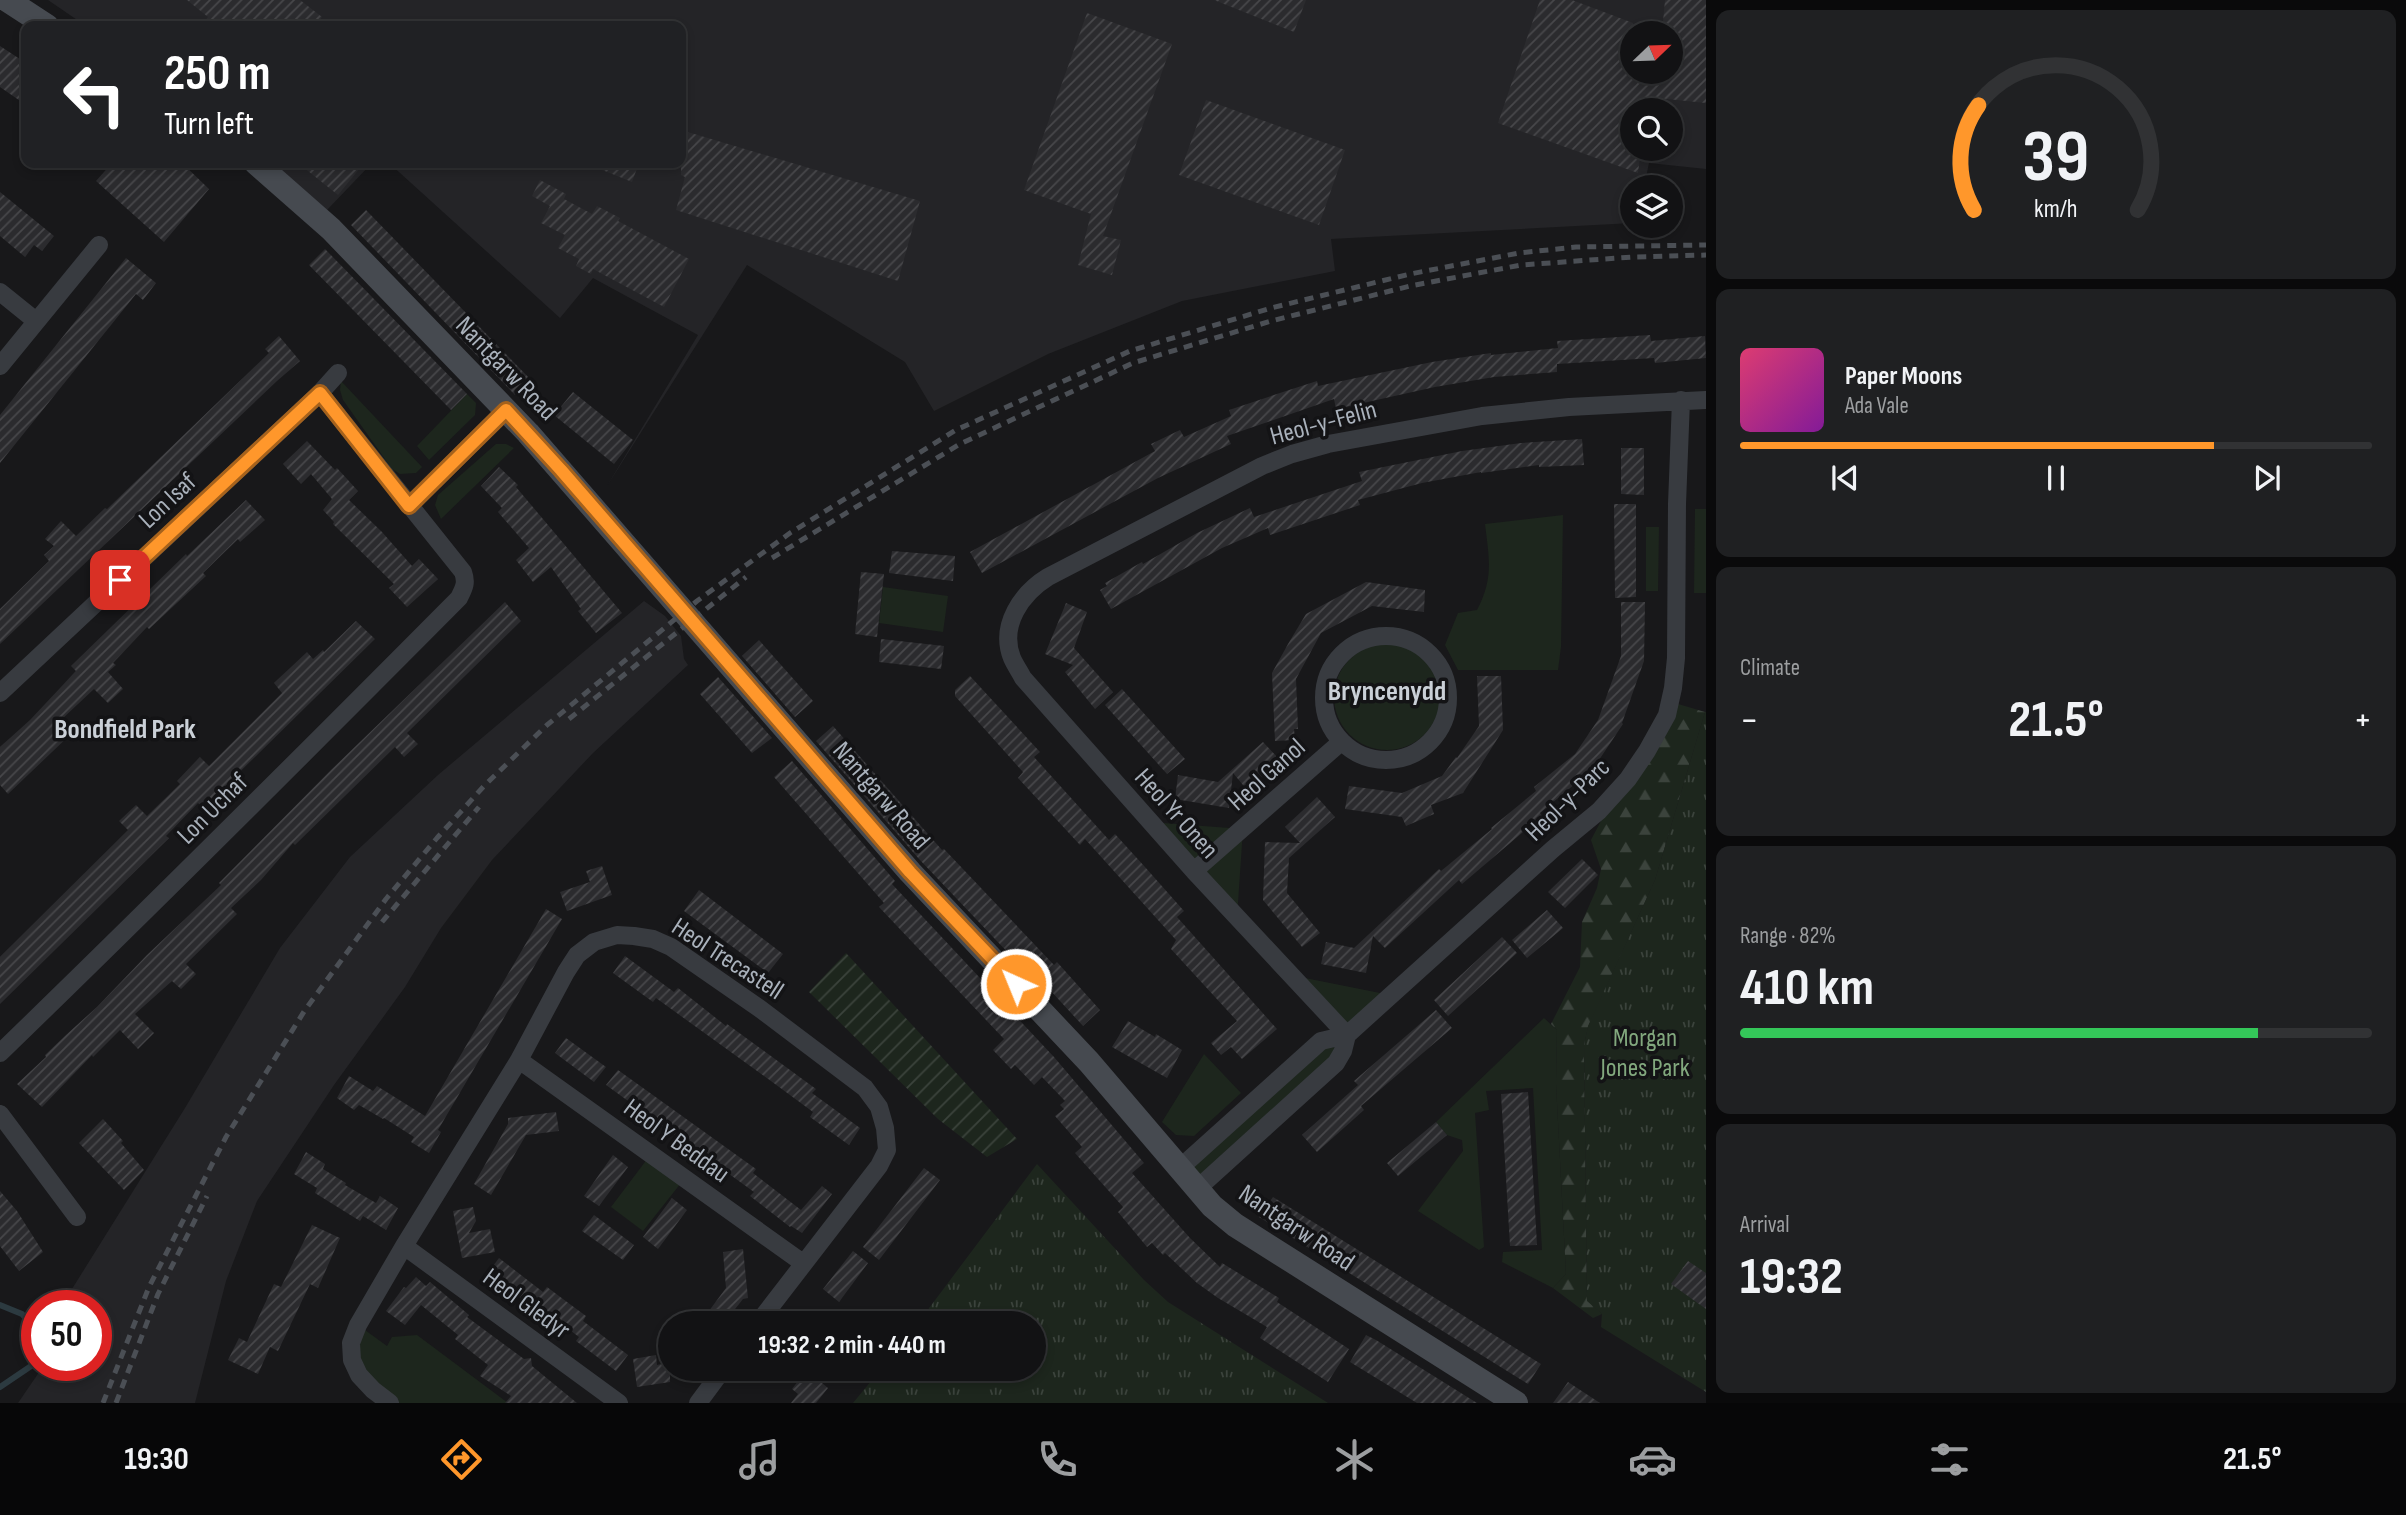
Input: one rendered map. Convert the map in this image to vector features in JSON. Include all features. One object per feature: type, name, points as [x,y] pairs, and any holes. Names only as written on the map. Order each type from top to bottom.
[{"type":"main road","points":[[7,0],[39,21]]},
{"type":"main road","name":"Nantgarw Road","points":[[262,168],[331,229],[561,470],[910,872],[1090,1062],[1212,1206],[1235,1225],[1516,1403]]},
{"type":"street","points":[[0,366],[99,245]]},
{"type":"street","points":[[0,292],[36,321]]},
{"type":"street","name":"Lon Isaf","points":[[0,693],[320,393],[338,373]]},
{"type":"street","points":[[320,393],[409,506],[506,410]]},
{"type":"street","name":"Heol-y-Parc","points":[[1180,1168],[1321,1041],[1347,1035],[1553,849],[1599,811],[1628,779],[1647,751],[1667,715],[1676,658],[1676,504],[1681,400]]},
{"type":"street","name":"Heol-y-Felin","points":[[1017,607],[1031,587],[1048,577],[1196,498],[1292,454],[1402,429],[1482,416],[1569,407],[1706,400]]},
{"type":"street","name":"Lon Uchaf","points":[[0,1053],[172,886],[459,598],[466,580],[463,572],[409,506]]},
{"type":"street","name":"Heol Yr Onen","points":[[1017,607],[1010,623],[1009,644],[1012,657],[1023,678],[1194,871],[1347,1035]]},
{"type":"street","name":"Heol Ganol","points":[[1393,636],[1414,642],[1431,656],[1443,674],[1448,692],[1447,712],[1440,730],[1427,745],[1411,756],[1392,761],[1372,760],[1354,753],[1340,742],[1328,722],[1323,701],[1326,679],[1336,660],[1352,646],[1372,637],[1393,636]]},
{"type":"street","name":"Heol Ganol","points":[[1194,871],[1340,742]]},
{"type":"street","name":"Heol Trecastell","points":[[390,1403],[359,1375],[352,1360],[351,1343],[358,1325],[519,1060],[566,972],[578,955],[594,942],[617,935],[653,939],[671,947],[759,1008],[865,1088],[879,1107],[887,1150],[879,1166],[767,1311]]},
{"type":"street","name":"Heol-y-Parc","points":[[1197,1189],[1336,1063],[1343,1051],[1347,1035]]},
{"type":"street","name":"Heol Y Beddau","points":[[519,1060],[803,1263]]},
{"type":"street","points":[[0,1114],[77,1217]]},
{"type":"street","name":"Heol Gledyr","points":[[404,1246],[619,1403]]},
{"type":"street","points":[[698,1403],[714,1381]]},
{"type":"shaded area","points":[[48,0],[1706,0],[1706,169],[1649,163],[1646,175],[1620,175],[1620,224],[1331,239],[1335,271],[1182,301],[1048,354],[934,411],[905,362],[747,265],[607,486],[698,335],[593,278],[560,318],[395,168],[686,168],[686,21],[79,21]]},
{"type":"shaded area","points":[[279,168],[367,168],[327,210]]},
{"type":"shaded area","points":[[644,601],[665,616],[681,636],[684,659],[688,665],[593,753],[492,860],[441,928],[405,987],[334,1085],[257,1201],[226,1281],[195,1403],[18,1403],[33,1381],[112,1381],[112,1290],[71,1290],[185,1108],[280,948],[350,857],[438,775]]},
{"type":"green space","points":[[341,381],[422,467],[416,473],[400,474],[392,469],[343,400]]},
{"type":"green space","points":[[467,394],[476,403],[475,415],[429,460],[417,446]]},
{"type":"green space","points":[[496,444],[506,444],[514,448],[441,519],[435,505],[438,495]]},
{"type":"green space","points":[[1695,509],[1706,509],[1706,593],[1694,593]]},
{"type":"green space","points":[[1563,515],[1561,647],[1558,670],[1458,670],[1445,645],[1458,613],[1477,610],[1486,588],[1489,568],[1485,524]]},
{"type":"green space","points":[[1646,527],[1659,527],[1658,591],[1646,591]]},
{"type":"green space","points":[[883,587],[948,596],[943,632],[879,623]]},
{"type":"green space","points":[[1387,644],[1407,648],[1424,660],[1436,677],[1440,697],[1436,717],[1424,734],[1407,746],[1387,750],[1367,746],[1350,734],[1338,717],[1334,697],[1338,677],[1350,660],[1367,648]]},
{"type":"green space","points":[[1678,704],[1705,712],[1655,880],[1588,1027],[1584,1045],[1587,1300],[1602,1314],[1593,1318],[1553,1288],[1566,1274],[1556,1083],[1557,1030],[1551,1024],[1580,967],[1582,922],[1597,888],[1601,869],[1591,840]]},
{"type":"green space","name":"Morgan Jones Park","points":[[1705,712],[1706,1392],[1601,1327],[1602,1314],[1587,1301],[1584,1045],[1588,1026],[1655,880]]},
{"type":"green space","points":[[1150,822],[1243,829],[1237,918]]},
{"type":"green space","points":[[846,953],[1017,1139],[987,1157],[938,1119],[809,992]]},
{"type":"green space","points":[[1290,975],[1390,995],[1343,1051],[1197,1189],[1180,1168],[1321,1041],[1346,1035]]},
{"type":"green space","points":[[1544,1018],[1557,1030],[1556,1083],[1566,1274],[1553,1288],[1502,1262],[1503,1252],[1542,1250],[1533,1088],[1486,1091],[1489,1110],[1475,1113],[1484,1247],[1479,1250],[1418,1211],[1463,1151],[1462,1140],[1447,1135],[1436,1122]]},
{"type":"green space","points":[[1204,1054],[1241,1093],[1194,1136],[1176,1135],[1162,1122]]},
{"type":"green space","points":[[651,1154],[685,1178],[643,1231],[611,1207]]},
{"type":"green space","points":[[1037,1164],[1144,1280],[1168,1302],[1328,1403],[853,1403],[871,1381],[1046,1381],[1046,1311],[927,1311]]},
{"type":"green space","points":[[358,1325],[387,1346],[392,1337],[417,1335],[508,1403],[390,1403],[359,1375]]},
{"type":"building","points":[[187,0],[300,0],[322,17],[319,21],[205,21],[208,17]]},
{"type":"building","points":[[1214,0],[1306,0],[1294,32]]},
{"type":"building","points":[[1540,0],[1572,0],[1628,21],[1620,21],[1620,84],[1684,84],[1684,21],[1663,21],[1665,0],[1706,0],[1706,103],[1683,101],[1683,98],[1620,98],[1620,161],[1640,161],[1638,173],[1498,123]]},
{"type":"building","points":[[1087,13],[1172,44],[1103,236],[1121,240],[1112,275],[1078,265],[1091,214],[1024,190]]},
{"type":"building","points":[[0,46],[21,60],[21,102],[0,87]]},
{"type":"building","points":[[1206,100],[1345,150],[1319,225],[1179,175]]},
{"type":"building","points":[[686,131],[920,201],[898,281],[676,210],[685,177],[681,175],[681,168],[686,168]]},
{"type":"building","points":[[108,168],[187,168],[209,189],[164,242],[96,181]]},
{"type":"building","points":[[304,168],[360,168],[338,195]]},
{"type":"building","points":[[597,168],[637,168],[632,182]]},
{"type":"building","points":[[540,180],[566,194],[564,199],[592,214],[597,206],[620,218],[618,221],[689,259],[664,307],[593,269],[591,274],[576,266],[579,259],[558,248],[565,235],[541,223],[550,206],[532,196]]},
{"type":"building","points":[[0,192],[54,236],[42,251],[34,245],[25,257],[0,236]]},
{"type":"building","points":[[366,210],[531,380],[515,395],[351,225]]},
{"type":"building","points":[[325,249],[467,394],[451,410],[309,265]]},
{"type":"building","points":[[126,258],[156,283],[143,300],[136,294],[0,463],[0,415]]},
{"type":"building","points":[[1650,335],[1651,341],[1705,336],[1706,358],[1655,363],[1654,358],[1557,364],[1557,372],[1494,377],[1336,409],[1334,399],[1227,436],[1231,444],[1158,478],[982,573],[970,552],[1155,451],[1151,444],[1180,430],[1184,437],[1231,416],[1229,410],[1317,381],[1318,386],[1432,362],[1491,353],[1558,348],[1557,341]]},
{"type":"building","points":[[279,336],[300,361],[0,644],[0,609],[49,561],[44,555],[54,546],[45,539],[61,521],[76,536],[269,353],[265,349]]},
{"type":"building","points":[[573,392],[633,440],[614,464],[554,415]]},
{"type":"building","points":[[1582,439],[1584,465],[1539,465],[1422,483],[1358,500],[1360,505],[1270,535],[1268,528],[1222,548],[1111,609],[1100,590],[1107,586],[1105,583],[1142,562],[1143,564],[1197,533],[1250,508],[1254,517],[1362,481],[1359,472],[1462,451]]},
{"type":"building","points":[[307,441],[358,491],[349,500],[412,566],[419,559],[438,579],[407,607],[389,588],[394,584],[333,524],[323,510],[332,499],[311,474],[301,484],[283,464]]},
{"type":"building","points":[[1621,448],[1644,448],[1644,495],[1621,494]]},
{"type":"building","points":[[499,467],[518,485],[516,487],[622,613],[596,633],[578,611],[581,609],[551,567],[533,582],[516,560],[529,548],[498,512],[502,508],[481,486]]},
{"type":"building","points":[[246,500],[265,520],[240,542],[238,539],[203,573],[206,576],[149,629],[147,627],[113,663],[116,665],[108,672],[123,689],[108,703],[94,689],[62,719],[73,732],[8,794],[0,785],[0,747],[30,720],[76,671],[71,666],[186,554],[187,556]]},
{"type":"building","points":[[1614,504],[1636,504],[1636,597],[1615,598]]},
{"type":"building","points":[[892,551],[955,556],[953,581],[889,573]]},
{"type":"building","points":[[861,572],[884,574],[877,637],[855,634]]},
{"type":"building","points":[[1366,582],[1425,590],[1424,612],[1372,606],[1321,633],[1296,679],[1298,729],[1294,729],[1295,740],[1275,741],[1272,673],[1288,644],[1306,614]]},
{"type":"building","points":[[505,602],[521,621],[407,733],[418,744],[404,757],[395,747],[295,845],[293,843],[261,880],[231,908],[237,914],[186,964],[196,974],[181,989],[172,981],[135,1014],[154,1033],[138,1049],[120,1030],[42,1107],[17,1084],[221,885],[219,883],[331,770]]},
{"type":"building","points":[[1621,602],[1645,602],[1644,661],[1623,724],[1593,769],[1462,884],[1459,880],[1385,948],[1373,936],[1366,973],[1321,964],[1326,942],[1354,948],[1439,869],[1441,871],[1492,829],[1536,791],[1534,787],[1575,754],[1598,720],[1621,656]]},
{"type":"building","points":[[1066,603],[1087,612],[1074,648],[1113,692],[1095,709],[1065,672],[1073,665],[1045,654]]},
{"type":"building","points":[[356,621],[375,639],[203,808],[198,803],[166,836],[169,838],[0,1004],[0,957],[128,830],[119,821],[136,805],[147,816],[180,784],[177,781],[200,757],[209,766],[282,693],[274,683],[307,652],[313,659],[323,650],[324,652]]},
{"type":"building","points":[[881,639],[944,646],[941,669],[879,662]]},
{"type":"building","points":[[759,640],[813,701],[795,717],[742,656]]},
{"type":"building","points":[[970,676],[1040,752],[1034,757],[1109,840],[1115,834],[1184,911],[1177,917],[1277,1029],[1242,1059],[1231,1047],[1221,1055],[1211,1043],[1237,1021],[1171,949],[1176,940],[1085,839],[1080,845],[1018,778],[1023,772],[955,696],[955,690]]},
{"type":"building","points":[[1477,676],[1501,676],[1503,730],[1463,793],[1431,805],[1434,814],[1406,826],[1402,817],[1345,809],[1349,786],[1402,793],[1442,776],[1479,726]]},
{"type":"building","points":[[718,677],[772,738],[752,753],[700,694]]},
{"type":"building","points":[[1122,689],[1185,759],[1167,774],[1105,705]]},
{"type":"building","points":[[833,726],[942,850],[944,849],[1054,965],[1057,962],[1100,1010],[1083,1026],[1038,977],[1034,980],[919,859],[816,741]]},
{"type":"building","points":[[1263,742],[1281,761],[1248,791],[1233,773],[1229,808],[1175,799],[1178,775],[1218,782]]},
{"type":"building","points":[[792,761],[895,881],[892,884],[1054,1057],[1144,1163],[1132,1173],[1190,1238],[1220,1267],[1222,1263],[1279,1298],[1277,1302],[1349,1349],[1328,1382],[1260,1338],[1267,1327],[1197,1283],[1152,1243],[1147,1247],[1118,1212],[1123,1207],[1075,1153],[1082,1147],[1055,1116],[1064,1109],[1060,1105],[1065,1101],[1042,1077],[1034,1085],[1015,1065],[1011,1069],[993,1050],[1004,1039],[879,907],[884,903],[774,777]]},
{"type":"building","points":[[1317,797],[1335,817],[1289,858],[1287,893],[1320,933],[1302,947],[1263,900],[1265,842],[1300,843],[1285,827]]},
{"type":"building","points":[[1582,859],[1598,875],[1565,908],[1548,892]]},
{"type":"building","points":[[602,866],[612,895],[567,911],[560,892],[590,882],[586,871]]},
{"type":"building","points":[[699,890],[783,954],[768,973],[684,911]]},
{"type":"building","points":[[546,909],[562,919],[438,1130],[441,1132],[429,1153],[411,1142],[414,1137],[384,1118],[359,1105],[354,1110],[337,1098],[349,1076],[373,1091],[377,1086],[425,1116]]},
{"type":"building","points":[[1547,910],[1563,928],[1527,958],[1512,940]]},
{"type":"building","points":[[1502,937],[1517,953],[1448,1016],[1434,1000]]},
{"type":"building","points":[[625,956],[674,992],[678,988],[726,1026],[727,1024],[816,1089],[812,1093],[860,1128],[849,1145],[810,1117],[813,1112],[775,1084],[656,998],[653,1002],[613,973]]},
{"type":"building","points":[[1436,1010],[1452,1028],[1361,1106],[1364,1110],[1317,1152],[1302,1135],[1358,1085],[1354,1081]]},
{"type":"building","points":[[1128,1021],[1182,1050],[1167,1078],[1112,1047]]},
{"type":"building","points":[[566,1038],[606,1067],[594,1082],[555,1053]]},
{"type":"building","points":[[618,1070],[756,1169],[753,1173],[801,1210],[822,1186],[832,1194],[802,1233],[790,1227],[750,1196],[754,1192],[606,1085]]},
{"type":"building","points":[[1528,1092],[1537,1245],[1510,1246],[1501,1094]]},
{"type":"building","points":[[556,1112],[559,1131],[526,1135],[491,1195],[474,1184],[508,1124],[508,1118]]},
{"type":"building","points":[[103,1119],[144,1170],[124,1190],[79,1143]]},
{"type":"building","points":[[1436,1122],[1447,1135],[1398,1176],[1387,1163]]},
{"type":"building","points":[[306,1152],[325,1164],[323,1169],[346,1183],[345,1185],[376,1203],[380,1196],[398,1208],[386,1230],[363,1216],[360,1221],[315,1193],[317,1188],[294,1174]]},
{"type":"building","points":[[613,1155],[628,1167],[599,1206],[584,1196]]},
{"type":"building","points":[[924,1168],[940,1180],[879,1260],[863,1247]]},
{"type":"building","points":[[0,1191],[17,1211],[43,1252],[19,1271],[0,1246]]},
{"type":"building","points":[[1273,1197],[1541,1364],[1528,1384],[1259,1217]]},
{"type":"building","points":[[672,1198],[687,1210],[658,1249],[643,1237]]},
{"type":"building","points":[[473,1207],[476,1221],[469,1233],[490,1229],[495,1252],[462,1258],[453,1211]]},
{"type":"building","points":[[594,1215],[634,1245],[623,1260],[582,1231]]},
{"type":"building","points":[[312,1225],[340,1238],[318,1288],[310,1284],[278,1351],[270,1347],[258,1374],[228,1360],[239,1338],[247,1342],[274,1284],[281,1287]]},
{"type":"building","points":[[743,1249],[748,1298],[743,1299],[734,1311],[709,1311],[726,1288],[723,1252]]},
{"type":"building","points":[[853,1251],[868,1263],[839,1302],[823,1289]]},
{"type":"building","points":[[499,1258],[543,1292],[547,1287],[586,1316],[583,1321],[628,1355],[616,1371],[576,1341],[579,1337],[554,1318],[529,1300],[527,1303],[487,1274]]},
{"type":"building","points":[[1688,1261],[1706,1273],[1706,1309],[1671,1284]]},
{"type":"building","points":[[416,1277],[426,1286],[430,1282],[469,1315],[467,1317],[524,1359],[531,1358],[532,1366],[577,1403],[505,1403],[511,1396],[480,1376],[488,1365],[455,1339],[458,1335],[421,1305],[405,1325],[386,1311],[404,1287]]},
{"type":"building","points":[[1366,1335],[1477,1403],[1417,1403],[1350,1362]]},
{"type":"building","points":[[656,1355],[658,1381],[670,1382],[637,1387],[633,1359]]},
{"type":"building","points":[[798,1381],[824,1381],[822,1383],[828,1388],[816,1403],[791,1403],[798,1394],[792,1389]]},
{"type":"building","points":[[1568,1382],[1600,1403],[1553,1403]]},
{"type":"waterway","points":[[0,1305],[21,1314]]},
{"type":"waterway","points":[[0,1387],[21,1373]]},
{"type":"railway","points":[[103,1403],[149,1287],[226,1137],[305,1010],[386,899],[484,786],[547,725],[697,601],[790,533],[956,430],[1130,351],[1271,308],[1410,274],[1519,253],[1576,247],[1706,245]]},
{"type":"railway","points":[[772,558],[960,444],[1133,363],[1271,321],[1410,286],[1521,265],[1706,255]]},
{"type":"railway","points":[[569,719],[746,577]]},
{"type":"railway","points":[[382,922],[479,807]]},
{"type":"railway","points":[[116,1403],[158,1294],[207,1196]]},
{"type":"district","name":"Bryncenydd","points":[[1387,690]]},
{"type":"district","name":"Bondfield Park","points":[[125,728]]},
{"type":"route","points":[[120,580],[320,393],[409,506],[506,410],[910,872],[1016,984]]}]
